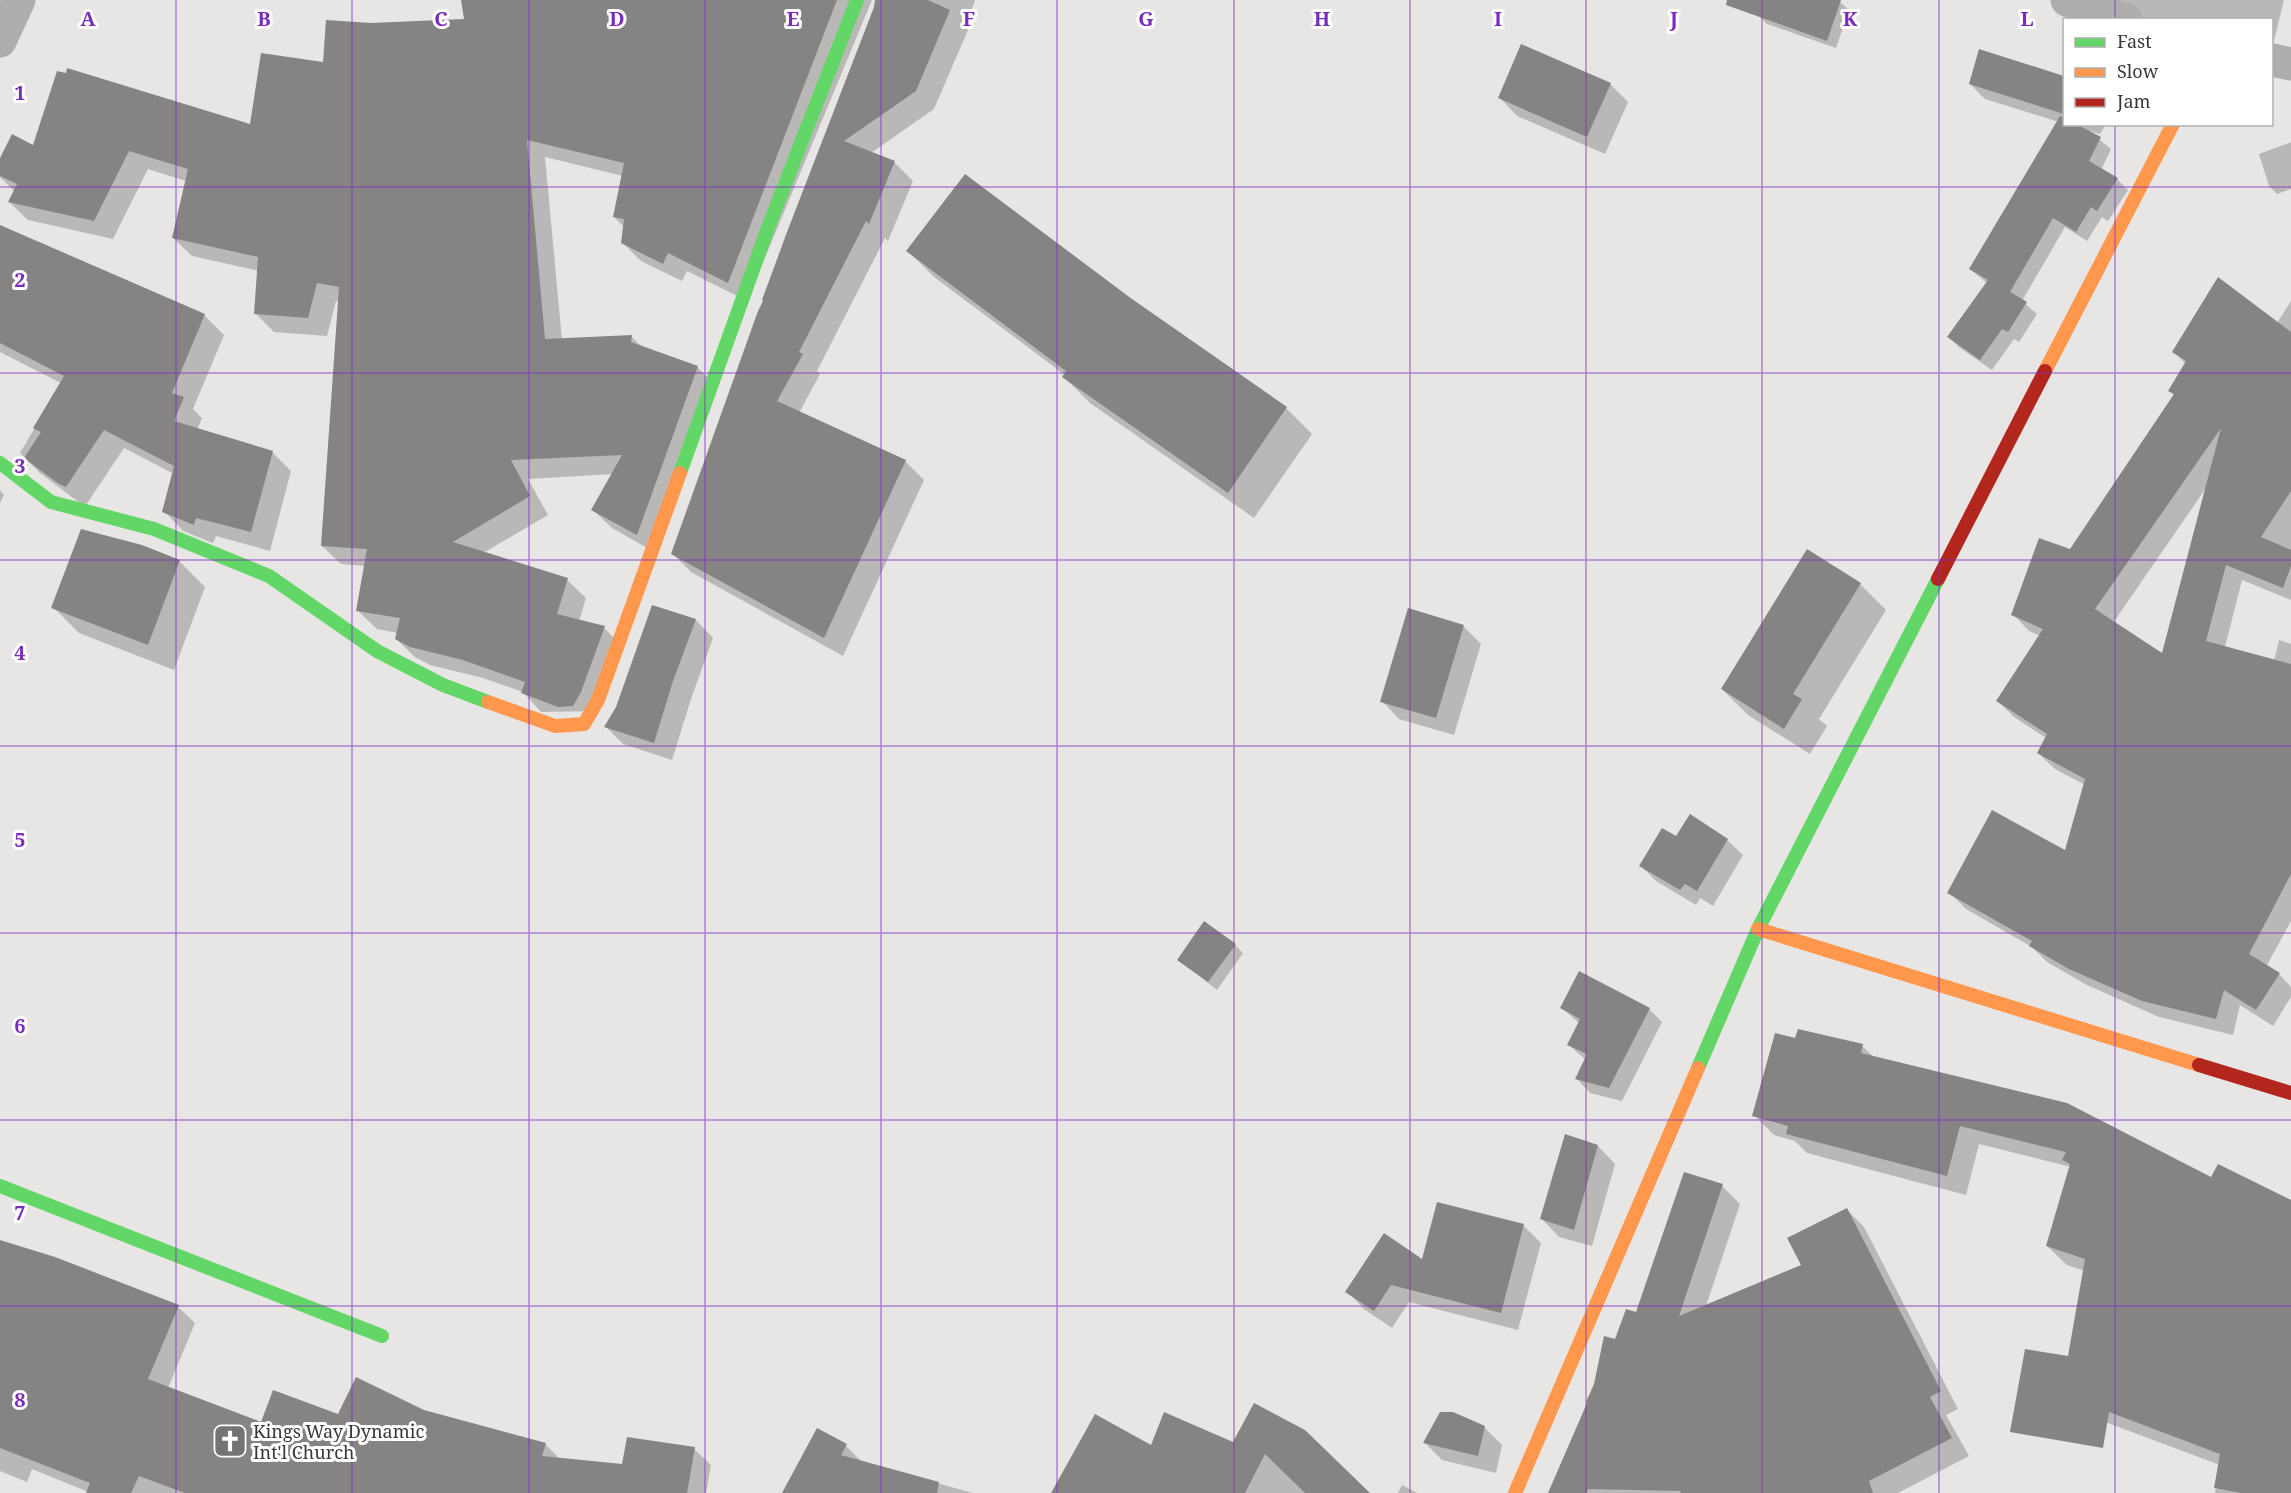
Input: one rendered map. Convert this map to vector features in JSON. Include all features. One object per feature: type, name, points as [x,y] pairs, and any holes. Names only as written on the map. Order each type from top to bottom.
[{"type":"street","points":[[0,41],[19,0]]},
{"type":"street","points":[[0,463],[51,502],[154,529],[269,576],[377,651],[443,685],[555,726],[584,724],[598,700],[769,225],[857,0]]},
{"type":"street","points":[[2067,0],[2120,18]]},
{"type":"street","points":[[2273,60],[2291,64]]},
{"type":"street","points":[[1515,1493],[1758,929],[2171,126]]},
{"type":"street","points":[[1758,929],[2291,1093]]},
{"type":"street","points":[[0,1186],[382,1336]]},
{"type":"building","points":[[461,0],[837,0],[728,283],[668,253],[663,264],[621,243],[624,219],[613,217],[624,163],[527,140],[545,339],[632,335],[631,342],[698,366],[637,535],[591,510],[622,455],[511,460],[530,496],[453,542],[568,578],[557,614],[605,626],[581,692],[573,706],[558,707],[521,693],[525,682],[463,660],[410,647],[395,639],[400,618],[356,611],[367,549],[321,546],[339,287],[317,283],[308,318],[254,314],[258,257],[172,238],[188,169],[129,151],[94,221],[8,202],[17,184],[0,176],[0,158],[12,134],[33,145],[57,71],[66,73],[67,68],[250,124],[261,53],[323,62],[326,20],[371,23],[464,19]]},
{"type":"building","points":[[875,0],[928,0],[950,10],[916,91],[844,141],[895,161],[869,224],[866,221],[799,352],[803,354],[777,401],[906,460],[824,638],[671,554],[787,232]]},
{"type":"building","points":[[1727,0],[1841,0],[1827,41],[1726,5]]},
{"type":"building","points":[[1521,44],[1611,83],[1587,137],[1498,98]]},
{"type":"building","points":[[1979,49],[2063,76],[2063,114],[1969,84]]},
{"type":"building","points":[[2060,116],[2063,118],[2063,126],[2080,126],[2101,137],[2089,161],[2118,178],[2097,211],[2091,207],[2076,232],[2053,218],[2010,292],[2027,302],[2008,332],[2002,329],[1980,360],[1947,337],[1988,280],[1969,269]]},
{"type":"building","points":[[965,174],[1132,299],[1287,407],[1228,493],[1062,377],[1066,371],[906,251]]},
{"type":"building","points":[[0,225],[205,314],[172,393],[184,397],[174,421],[273,451],[251,532],[196,518],[194,525],[162,512],[174,466],[104,430],[66,487],[24,458],[41,432],[33,428],[64,376],[0,343]]},
{"type":"building","points":[[2218,277],[2291,332],[2291,491],[2261,537],[2291,550],[2291,566],[2283,588],[2226,565],[2206,641],[2291,664],[2291,874],[2249,954],[2280,973],[2256,1010],[2224,990],[2216,1019],[2142,1001],[2069,969],[2029,946],[2032,941],[1947,893],[1992,810],[2065,850],[2085,779],[2037,753],[2047,734],[1996,701],[2043,629],[2011,615],[2039,538],[2070,549],[2174,394],[2168,391],[2186,361],[2172,352]],"holes":[[[2221,428],[2162,653],[2095,609]]]},
{"type":"building","points":[[81,529],[142,545],[180,560],[148,645],[51,608]]},
{"type":"building","points":[[1807,549],[1861,583],[1793,694],[1802,699],[1784,729],[1721,689]]},
{"type":"building","points":[[652,605],[696,619],[673,681],[654,743],[604,727],[616,707]]},
{"type":"building","points":[[1408,608],[1464,625],[1436,718],[1380,702]]},
{"type":"building","points":[[1690,814],[1728,839],[1697,891],[1685,884],[1680,890],[1639,866],[1662,828],[1676,836]]},
{"type":"building","points":[[1204,921],[1236,944],[1208,982],[1177,960]]},
{"type":"building","points":[[1579,971],[1650,1008],[1609,1088],[1575,1079],[1587,1054],[1567,1045],[1580,1019],[1560,1008]]},
{"type":"building","points":[[1798,1029],[1863,1044],[1861,1053],[2067,1103],[2211,1177],[2218,1164],[2291,1200],[2291,1493],[2241,1493],[2214,1488],[2220,1454],[2109,1412],[2103,1448],[2010,1432],[2025,1349],[2068,1356],[2085,1259],[2046,1246],[2070,1164],[2062,1160],[2066,1152],[1960,1126],[1947,1176],[1786,1134],[1788,1126],[1752,1116],[1775,1033],[1795,1038]]},
{"type":"building","points":[[1565,1134],[1598,1145],[1574,1230],[1540,1219]]},
{"type":"building","points":[[1684,1172],[1723,1184],[1679,1316],[1801,1265],[1787,1238],[1847,1208],[1941,1391],[1930,1397],[1952,1438],[1869,1481],[1873,1493],[1681,1493],[1680,1491],[1588,1489],[1587,1493],[1548,1493],[1594,1384],[1604,1336],[1615,1339],[1626,1309],[1636,1312]]},
{"type":"building","points":[[1437,1202],[1524,1224],[1501,1313],[1391,1285],[1374,1311],[1345,1292],[1384,1233],[1422,1259]]},
{"type":"building","points":[[0,1240],[55,1257],[179,1305],[148,1379],[261,1422],[273,1390],[338,1414],[356,1377],[424,1410],[546,1443],[542,1456],[622,1464],[627,1437],[695,1447],[687,1493],[185,1493],[139,1476],[131,1493],[86,1493],[90,1483],[0,1448]]},
{"type":"building","points":[[1254,1403],[1305,1430],[1370,1493],[1305,1493],[1265,1454],[1245,1493],[1051,1493],[1095,1414],[1151,1445],[1164,1412],[1233,1442]]},
{"type":"building","points":[[1440,1412],[1453,1412],[1485,1426],[1478,1456],[1423,1443]]},
{"type":"building","points":[[817,1428],[847,1444],[841,1455],[939,1482],[937,1493],[782,1493]]},
{"type":"traffic: fast","points":[[680,473],[769,225],[857,0]]},
{"type":"traffic: fast","points":[[0,463],[51,502],[154,529],[269,576],[377,651],[443,685],[488,702]]},
{"type":"traffic: fast","points":[[1698,1068],[1758,929],[1938,579]]},
{"type":"traffic: fast","points":[[0,1186],[382,1336]]},
{"type":"traffic: slow","points":[[2045,371],[2172,126]]},
{"type":"traffic: slow","points":[[488,702],[555,726],[584,724],[598,700],[680,473]]},
{"type":"traffic: slow","points":[[1758,929],[2199,1065]]},
{"type":"traffic: slow","points":[[1515,1493],[1698,1068]]},
{"type":"traffic: jam","points":[[1938,579],[2045,371]]},
{"type":"traffic: jam","points":[[2199,1065],[2291,1093]]},
{"type":"place","name":"Kings Way Dynamic Int'l Church","points":[[230,1441]]}]
